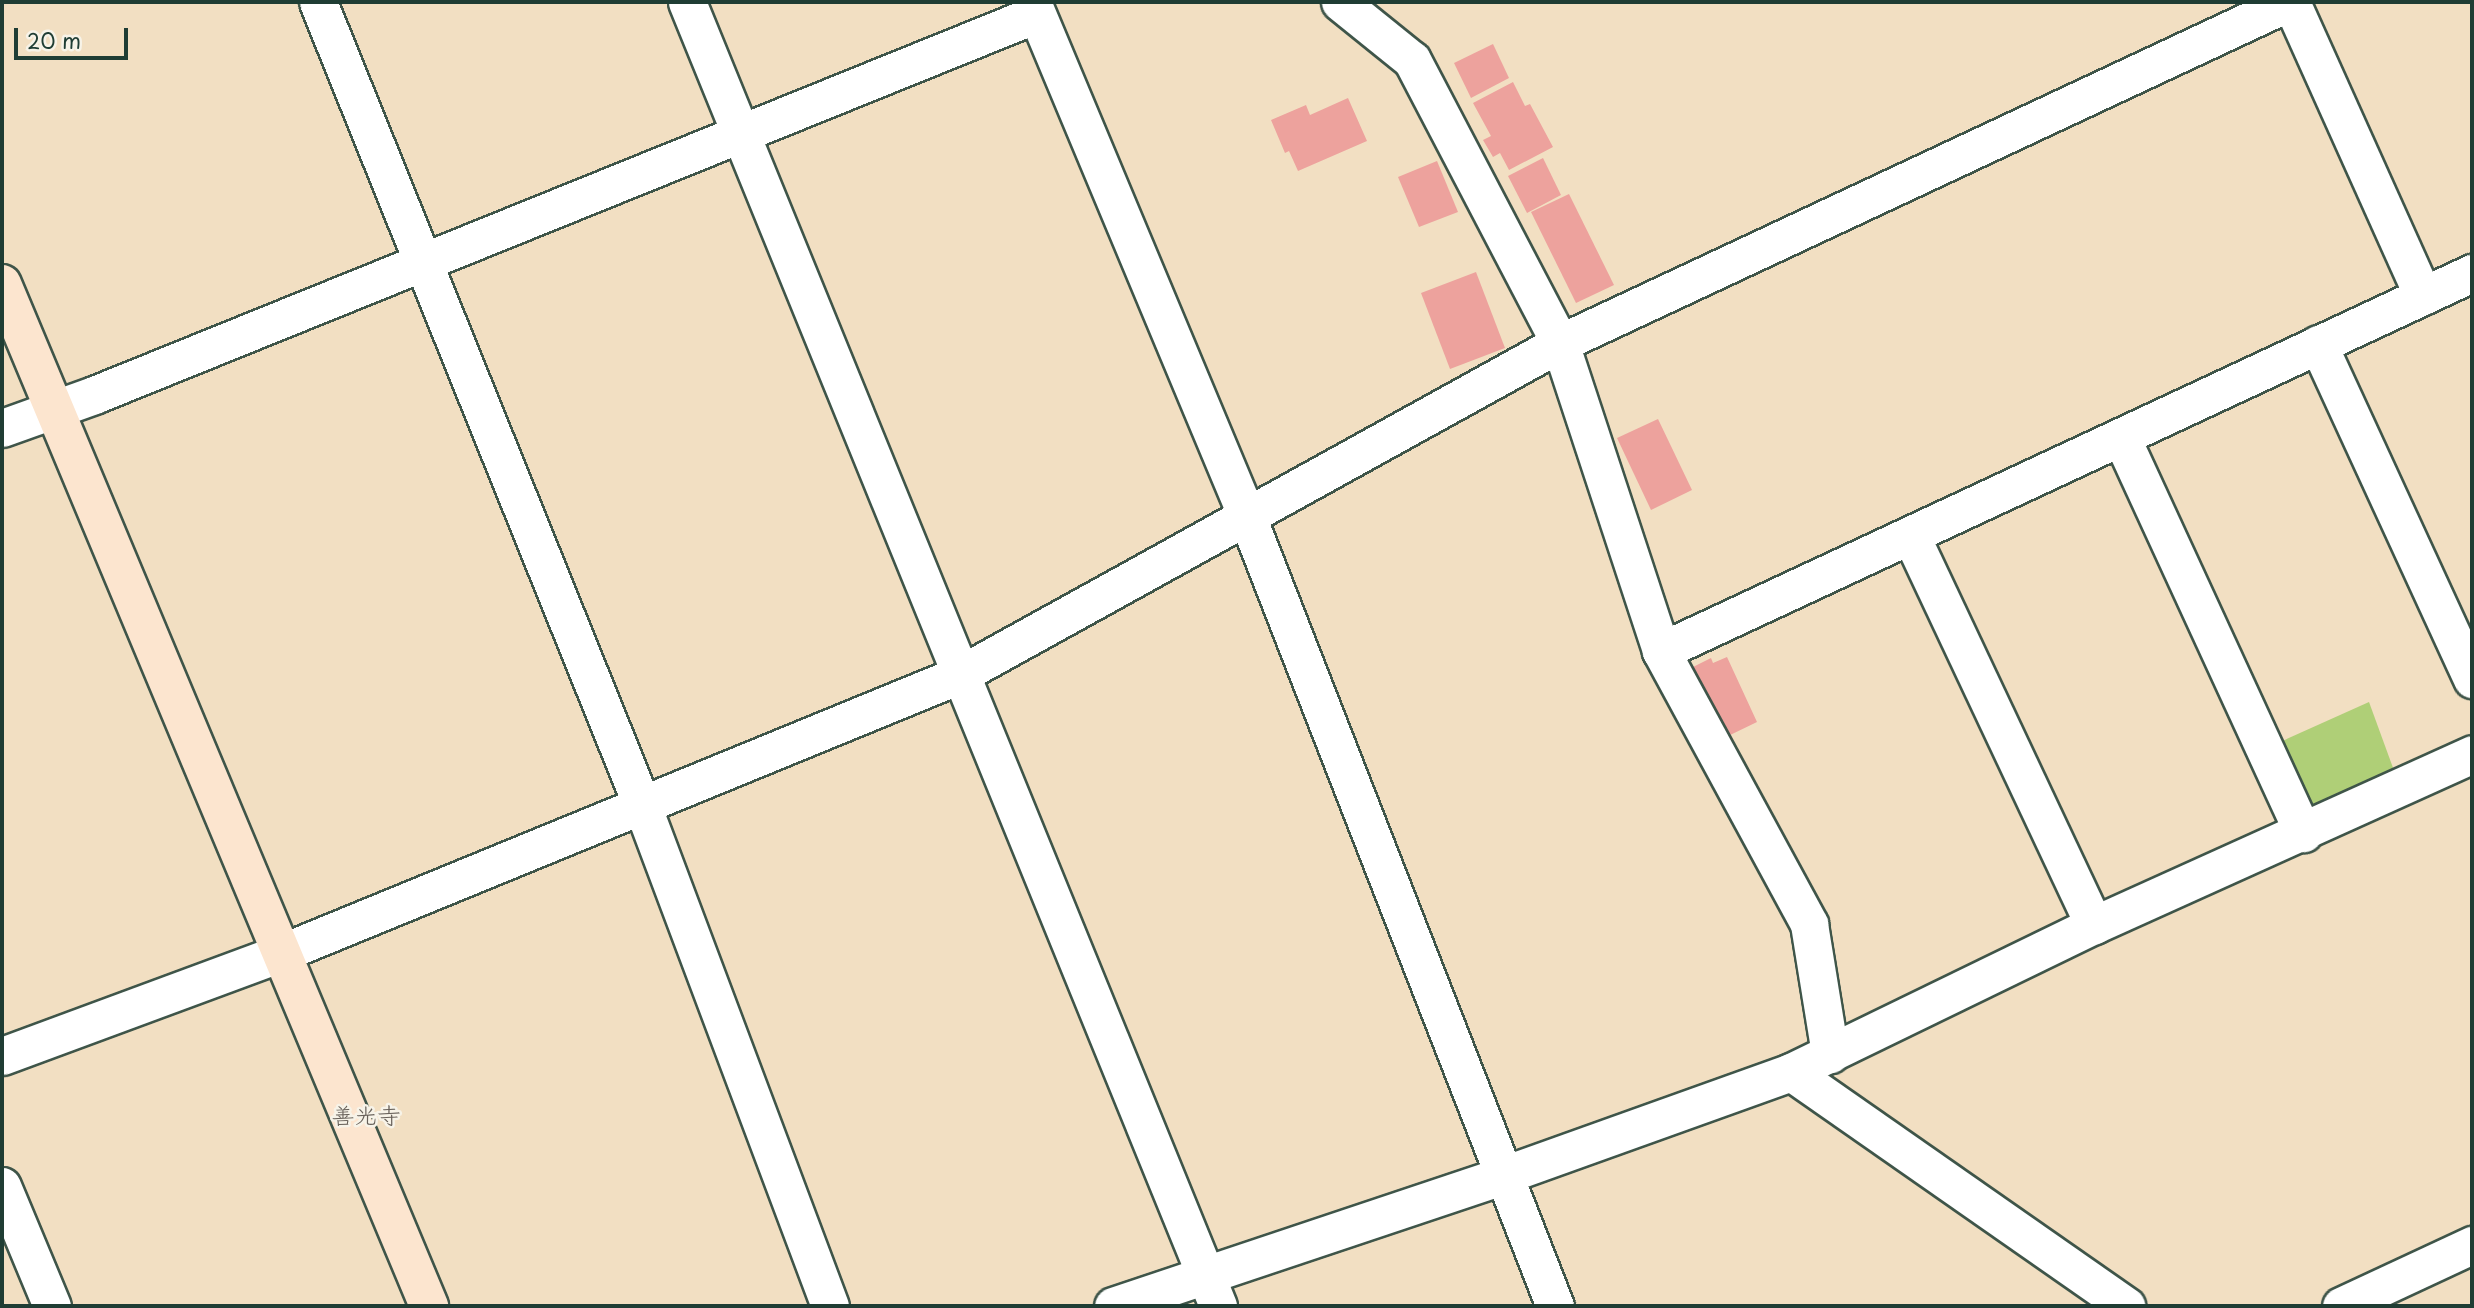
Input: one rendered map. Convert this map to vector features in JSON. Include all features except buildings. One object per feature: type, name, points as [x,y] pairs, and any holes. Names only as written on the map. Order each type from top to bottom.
[{"type":"street","points":[[318,2],[425,261],[642,805],[830,1306]]},
{"type":"street","points":[[687,2],[1211,1290]]},
{"type":"street","points":[[1340,2],[1412,60],[1560,343],[1661,651],[1810,924],[1830,1054]]},
{"type":"street","points":[[2,1056],[281,953],[959,675],[1246,514],[1560,343],[2290,2],[2423,296]]},
{"type":"street","points":[[2,428],[53,411],[739,134],[1034,8],[1246,514],[1501,1176],[1555,1306]]},
{"type":"street","points":[[1661,651],[2122,439],[2472,273]]},
{"type":"street","points":[[2,284],[429,1306]]},
{"type":"street","points":[[2318,344],[2472,679]]},
{"type":"street","points":[[2122,439],[2302,833]]},
{"type":"street","points":[[1911,536],[2094,925]]},
{"type":"street","points":[[1113,1306],[1211,1290],[1501,1176],[1791,1072],[2094,925],[2472,754]]},
{"type":"street","points":[[1791,1072],[2126,1306]]},
{"type":"street","points":[[2,1186],[52,1306]]},
{"type":"street","points":[[2341,1306],[2472,1245]]},
{"type":"green space","points":[[2369,702],[2396,776],[2302,815],[2269,747]]},
{"type":"district","name":"善光寺","points":[[366,1115]]}]
